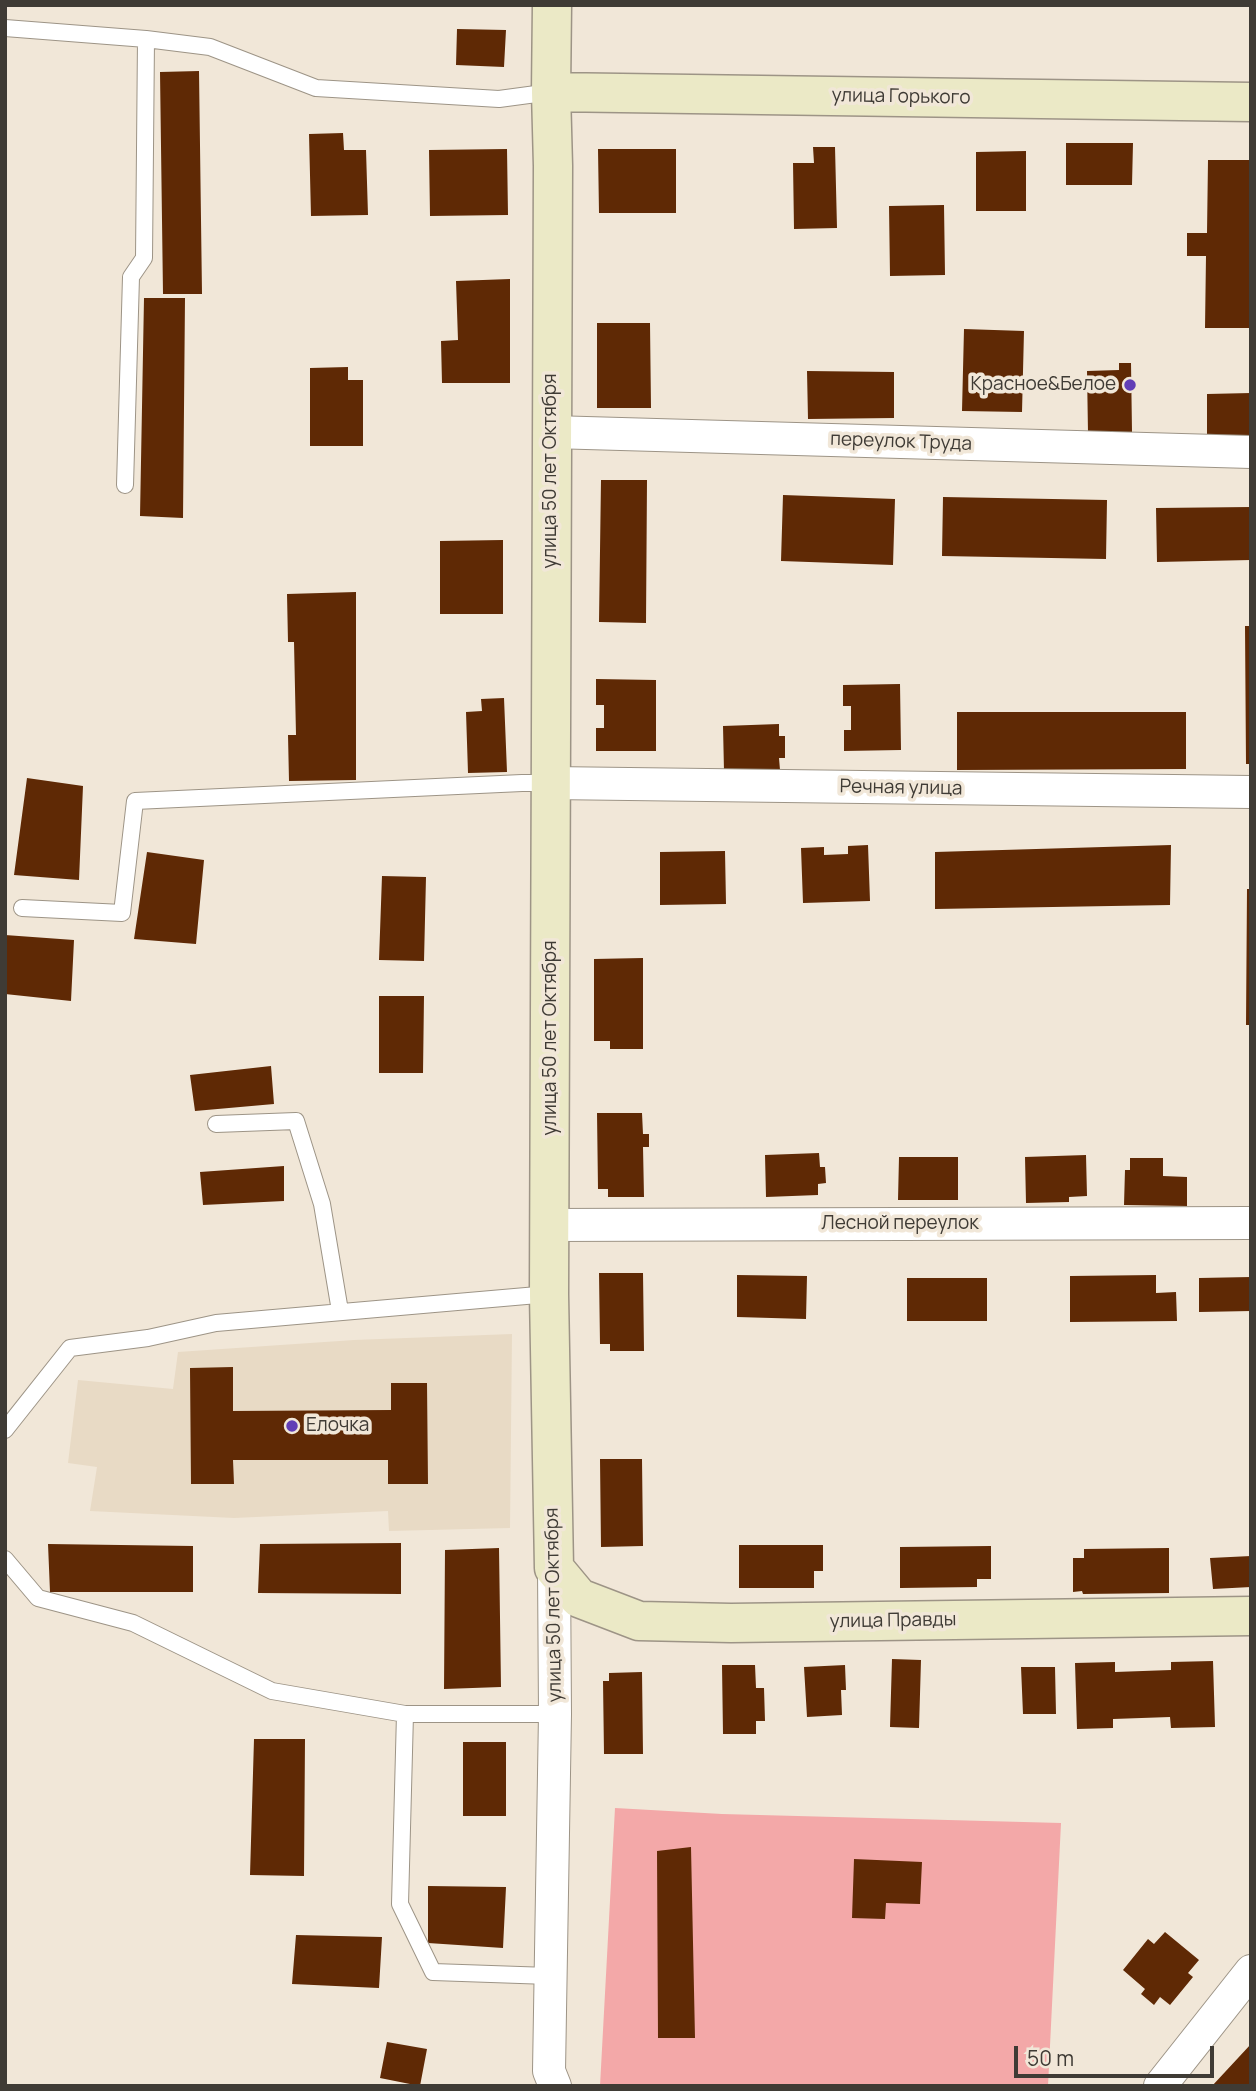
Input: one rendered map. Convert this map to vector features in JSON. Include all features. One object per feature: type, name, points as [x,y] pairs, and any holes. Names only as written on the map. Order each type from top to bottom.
[{"type":"street","name":"улица 50 лет Октября","points":[[552,5],[549,1294],[555,1714],[549,1976],[552,2078]]},
{"type":"street","name":"улица Горького","points":[[551,92],[1251,102]]},
{"type":"street","name":"переулок Труда","points":[[551,432],[1251,452]]},
{"type":"street","name":"Речная улица","points":[[551,783],[1251,792]]},
{"type":"street","name":"Лесной переулок","points":[[550,1225],[1251,1223]]},
{"type":"street","name":"улица Правды","points":[[554,1568],[579,1598],[639,1621],[731,1623],[1251,1616]]},
{"type":"street","points":[[1160,2086],[1251,1971]]},
{"type":"lane","points":[[5,28],[146,39],[209,47],[316,88],[499,99],[551,92]]},
{"type":"lane","points":[[125,485],[131,277],[144,258],[146,39]]},
{"type":"lane","points":[[22,908],[122,914],[135,802],[551,783]]},
{"type":"lane","points":[[216,1124],[296,1121],[322,1204],[340,1311]]},
{"type":"lane","points":[[5,1430],[70,1348],[148,1338],[216,1324],[549,1294]]},
{"type":"lane","points":[[5,1559],[38,1598],[134,1623],[272,1692],[405,1714],[555,1714]]},
{"type":"lane","points":[[405,1714],[400,1904],[433,1972],[549,1976]]},
{"type":"shaded area","name":"Елочка","points":[[512,1334],[510,1528],[389,1531],[388,1511],[234,1518],[90,1511],[97,1467],[68,1463],[78,1380],[173,1389],[178,1352],[354,1340]]},
{"type":"shaded area","points":[[615,1808],[722,1814],[1061,1823],[1048,2086],[600,2086]]},
{"type":"building","points":[[457,29],[506,30],[504,67],[456,65]]},
{"type":"building","points":[[199,71],[202,294],[163,294],[160,72]]},
{"type":"building","points":[[343,133],[344,150],[366,150],[368,215],[311,216],[309,134]]},
{"type":"building","points":[[1066,143],[1133,143],[1132,185],[1066,185]]},
{"type":"building","points":[[813,147],[835,147],[837,228],[794,229],[793,163],[814,163]]},
{"type":"building","points":[[507,149],[508,215],[430,216],[429,150]]},
{"type":"building","points":[[598,149],[676,149],[676,213],[599,213]]},
{"type":"building","points":[[1026,151],[1026,211],[976,211],[976,152]]},
{"type":"building","points":[[1208,160],[1251,160],[1251,328],[1205,328],[1206,256],[1187,256],[1187,233],[1207,233]]},
{"type":"building","points":[[944,205],[945,275],[890,276],[889,206]]},
{"type":"building","points":[[510,279],[510,383],[442,383],[441,341],[458,340],[456,281]]},
{"type":"building","points":[[144,298],[185,298],[183,518],[140,516]]},
{"type":"building","points":[[597,323],[650,323],[651,408],[597,408]]},
{"type":"building","points":[[964,329],[1024,331],[1022,412],[962,411]]},
{"type":"building","points":[[1119,363],[1131,363],[1132,432],[1088,433],[1087,371],[1119,370]]},
{"type":"building","points":[[348,367],[348,380],[363,380],[363,446],[310,446],[310,368]]},
{"type":"building","points":[[807,371],[894,372],[894,418],[808,419]]},
{"type":"building","points":[[1251,393],[1251,442],[1207,441],[1207,394]]},
{"type":"building","points":[[601,480],[647,480],[646,623],[599,622]]},
{"type":"building","points":[[783,495],[895,499],[893,565],[781,561]]},
{"type":"building","points":[[943,497],[1107,500],[1106,559],[942,556]]},
{"type":"building","points":[[1251,507],[1251,560],[1157,562],[1156,508]]},
{"type":"building","points":[[503,540],[503,614],[440,614],[440,541]]},
{"type":"building","points":[[356,592],[356,780],[289,781],[288,735],[296,735],[294,642],[288,642],[287,594]]},
{"type":"building","points":[[1245,626],[1251,626],[1251,764],[1246,764]]},
{"type":"building","points":[[596,679],[656,680],[656,751],[596,751],[596,728],[604,728],[604,705],[596,705]]},
{"type":"building","points":[[900,684],[901,750],[844,751],[844,730],[851,730],[851,706],[843,706],[843,685]]},
{"type":"building","points":[[504,698],[507,772],[468,773],[466,712],[482,711],[481,699]]},
{"type":"building","points":[[957,712],[1186,712],[1186,769],[957,770]]},
{"type":"building","points":[[779,724],[779,736],[785,736],[785,758],[779,758],[780,770],[724,771],[723,726]]},
{"type":"building","points":[[27,778],[83,786],[79,880],[14,875]]},
{"type":"building","points":[[868,845],[870,901],[803,903],[801,848],[824,847],[824,855],[848,854],[848,846]]},
{"type":"building","points":[[1171,845],[1170,905],[935,909],[935,852]]},
{"type":"building","points":[[725,851],[726,904],[660,905],[660,852]]},
{"type":"building","points":[[147,852],[204,860],[196,944],[134,939]]},
{"type":"building","points":[[382,876],[426,877],[424,961],[379,960]]},
{"type":"building","points":[[1247,889],[1251,889],[1251,1025],[1246,1025]]},
{"type":"building","points":[[5,935],[74,940],[71,1001],[5,994]]},
{"type":"building","points":[[643,958],[643,1049],[610,1049],[610,1041],[594,1041],[594,959]]},
{"type":"building","points":[[379,996],[424,996],[423,1073],[379,1073]]},
{"type":"building","points":[[271,1066],[274,1104],[195,1111],[190,1075]]},
{"type":"building","points":[[597,1113],[642,1113],[643,1134],[649,1134],[649,1147],[643,1147],[644,1197],[608,1197],[608,1189],[598,1189]]},
{"type":"building","points":[[819,1153],[820,1167],[825,1167],[826,1183],[818,1184],[818,1195],[766,1197],[765,1155]]},
{"type":"building","points":[[1086,1155],[1087,1196],[1069,1197],[1069,1202],[1026,1203],[1025,1157]]},
{"type":"building","points":[[899,1157],[958,1157],[958,1200],[898,1200]]},
{"type":"building","points":[[1130,1158],[1163,1158],[1163,1176],[1187,1177],[1187,1206],[1124,1205],[1125,1170],[1130,1170]]},
{"type":"building","points":[[284,1166],[284,1201],[203,1205],[200,1172]]},
{"type":"building","points":[[599,1273],[643,1273],[644,1351],[610,1351],[610,1344],[600,1344]]},
{"type":"building","points":[[737,1275],[807,1276],[806,1319],[737,1317]]},
{"type":"building","points":[[1156,1275],[1156,1293],[1176,1292],[1177,1321],[1070,1322],[1070,1276]]},
{"type":"building","points":[[1251,1277],[1251,1311],[1199,1312],[1199,1278]]},
{"type":"building","points":[[907,1278],[987,1278],[987,1321],[907,1321]]},
{"type":"building","points":[[233,1367],[233,1411],[391,1410],[391,1383],[427,1383],[428,1484],[388,1484],[388,1460],[233,1460],[234,1484],[191,1484],[190,1368]]},
{"type":"building","points":[[600,1459],[642,1459],[643,1546],[601,1547]]},
{"type":"building","points":[[401,1543],[401,1594],[258,1593],[260,1544]]},
{"type":"building","points":[[48,1544],[193,1546],[193,1592],[50,1592]]},
{"type":"building","points":[[739,1545],[823,1545],[823,1571],[814,1571],[814,1588],[739,1588]]},
{"type":"building","points":[[991,1546],[991,1579],[977,1579],[977,1587],[900,1588],[900,1547]]},
{"type":"building","points":[[499,1548],[501,1687],[444,1689],[445,1550]]},
{"type":"building","points":[[1169,1548],[1169,1593],[1073,1592],[1073,1558],[1084,1558],[1084,1549]]},
{"type":"building","points":[[1251,1556],[1251,1587],[1213,1589],[1210,1558]]},
{"type":"building","points":[[892,1659],[921,1660],[919,1728],[890,1727]]},
{"type":"building","points":[[1213,1661],[1215,1727],[1171,1728],[1170,1717],[1113,1719],[1113,1728],[1077,1729],[1075,1663],[1115,1662],[1115,1672],[1171,1670],[1171,1662]]},
{"type":"building","points":[[722,1665],[755,1665],[756,1688],[764,1688],[765,1721],[756,1721],[756,1734],[723,1734]]},
{"type":"building","points":[[845,1665],[846,1690],[841,1690],[842,1715],[807,1717],[804,1667]]},
{"type":"building","points":[[1021,1667],[1055,1667],[1056,1714],[1023,1714]]},
{"type":"building","points":[[642,1672],[643,1754],[604,1754],[603,1681],[609,1681],[609,1673]]},
{"type":"building","points":[[254,1739],[305,1739],[304,1876],[250,1875]]},
{"type":"building","points":[[463,1742],[506,1742],[506,1816],[463,1816]]},
{"type":"building","points":[[691,1847],[695,2038],[658,2038],[657,1851]]},
{"type":"building","points":[[854,1859],[922,1862],[920,1904],[886,1903],[885,1919],[852,1918]]},
{"type":"building","points":[[428,1886],[506,1887],[503,1948],[428,1943]]},
{"type":"building","points":[[1165,1932],[1199,1960],[1188,1973],[1193,1977],[1170,2005],[1160,1997],[1154,2005],[1141,1994],[1145,1989],[1123,1970],[1148,1939],[1154,1944]]},
{"type":"building","points":[[296,1935],[382,1937],[379,1988],[292,1984]]},
{"type":"building","points":[[387,2042],[427,2049],[420,2086],[380,2078]]},
{"type":"building","points":[[1251,2044],[1251,2086],[1212,2086]]},
{"type":"place","name":"Красное&Белое","points":[[1130,385]]},
{"type":"place","name":"Елочка","points":[[292,1426]]}]
